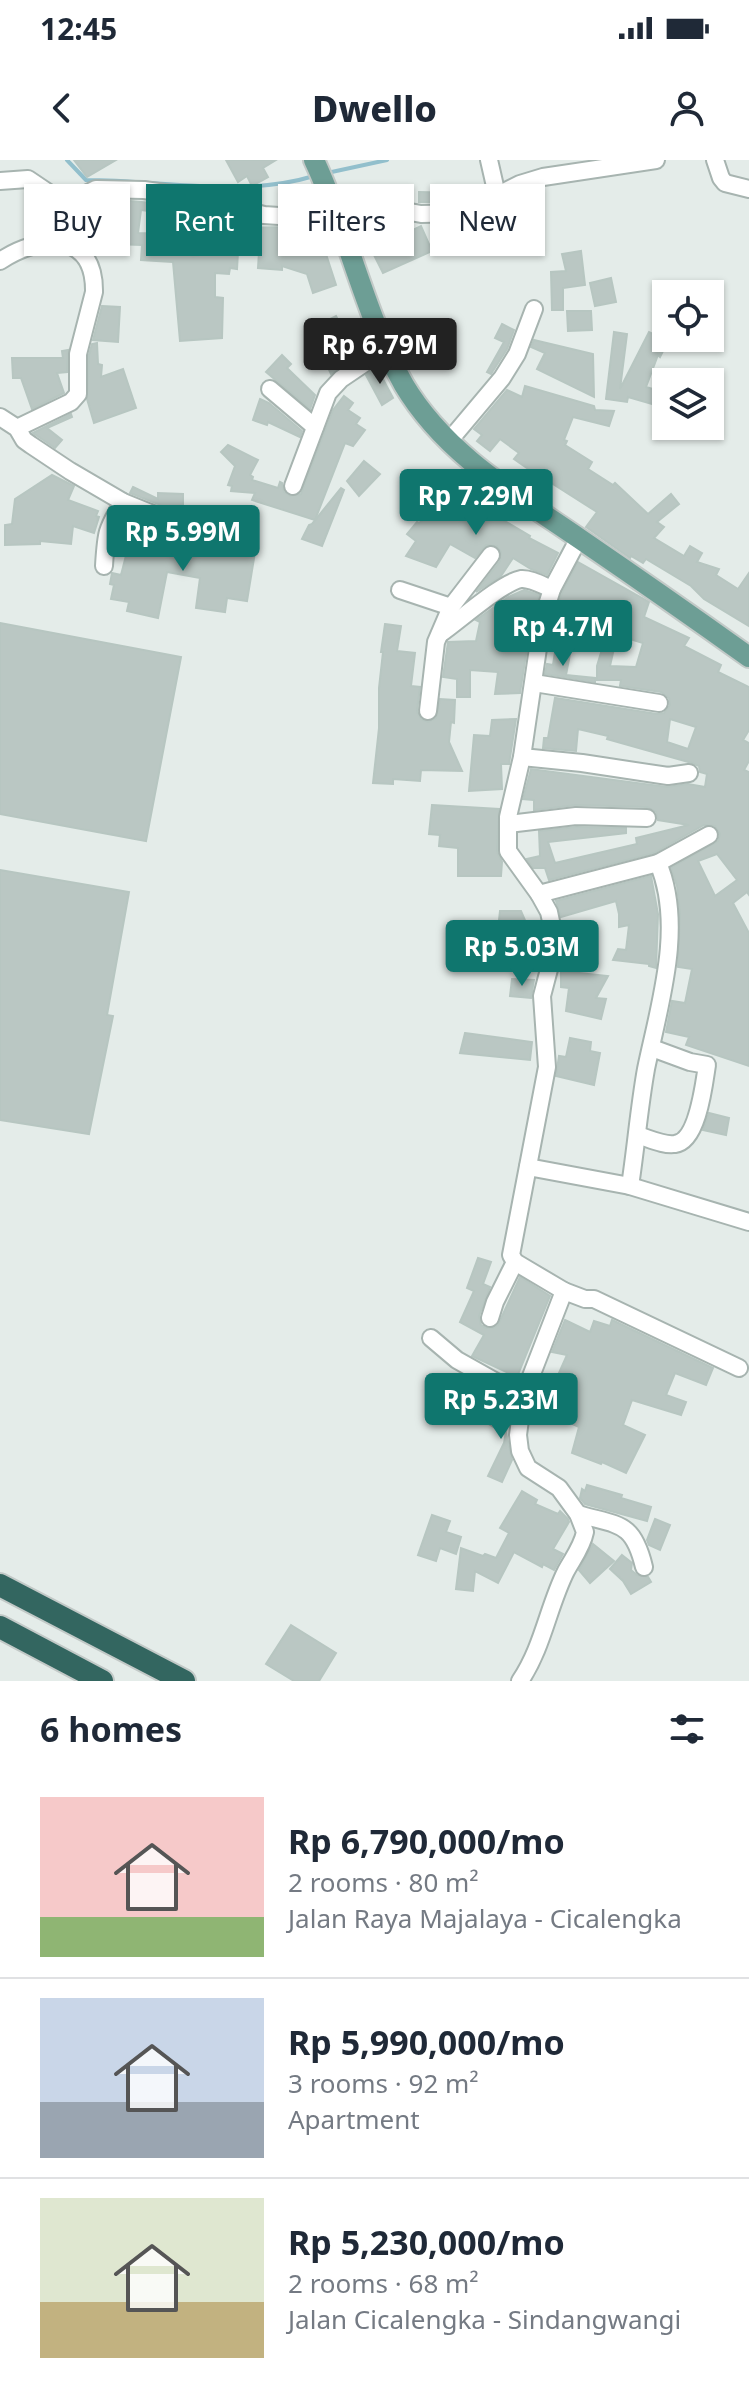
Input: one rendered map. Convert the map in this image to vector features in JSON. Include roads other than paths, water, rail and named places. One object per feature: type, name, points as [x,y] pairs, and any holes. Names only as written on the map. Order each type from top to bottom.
[{"type":"highway","points":[[0,1585],[184,1681]]},
{"type":"highway","points":[[0,1627],[102,1681]]},
{"type":"main road","points":[[315,163],[323,184]]},
{"type":"main road","points":[[351,256],[404,384],[433,426],[497,484],[749,657]]},
{"type":"street","points":[[489,160],[495,184]]},
{"type":"street","points":[[520,184],[543,177],[656,160]]},
{"type":"street","points":[[715,160],[725,183],[749,189]]},
{"type":"street","points":[[0,181],[16,178],[37,184]]},
{"type":"street","points":[[0,261],[24,249]]},
{"type":"street","points":[[17,428],[71,402],[78,394],[78,354],[94,292],[84,256]]},
{"type":"street","points":[[449,441],[502,378],[517,354],[534,309]]},
{"type":"street","points":[[293,486],[328,393],[387,348]]},
{"type":"street","points":[[270,389],[315,427]]},
{"type":"street","points":[[0,417],[17,428],[31,445],[123,502],[195,531],[243,534]]},
{"type":"street","points":[[104,566],[106,535],[123,502]]},
{"type":"street","points":[[579,538],[552,589],[542,621],[522,757],[508,824],[508,851],[549,912],[555,940],[542,996],[547,1067],[511,1250],[512,1259],[564,1291],[594,1299],[739,1368]]},
{"type":"street","points":[[428,711],[433,651],[439,634],[451,607],[491,555]]},
{"type":"street","points":[[439,634],[493,594],[519,580],[526,579],[552,589]]},
{"type":"street","points":[[400,590],[451,607]]},
{"type":"street","points":[[534,683],[659,703]]},
{"type":"street","points":[[522,757],[668,776],[689,773]]},
{"type":"street","points":[[508,824],[576,816],[647,818]]},
{"type":"street","points":[[539,894],[658,863],[709,835]]},
{"type":"street","points":[[630,1186],[646,1068],[671,929],[665,880],[658,863]]},
{"type":"street","points":[[637,1135],[673,1145],[685,1139],[692,1130],[703,1091],[707,1065],[652,1048]]},
{"type":"street","points":[[528,1167],[630,1186],[749,1222]]},
{"type":"street","points":[[490,1318],[515,1262]]},
{"type":"street","points":[[520,1681],[530,1667],[566,1572],[584,1539],[584,1526],[559,1488],[528,1468],[524,1462],[518,1435],[523,1397],[564,1291]]},
{"type":"street","points":[[431,1338],[457,1360],[523,1397]]},
{"type":"street","points":[[578,1514],[628,1532],[635,1538],[644,1567]]},
{"type":"waterway","points":[[67,160],[86,180],[230,187],[258,186],[314,176]]},
{"type":"waterway","points":[[327,173],[387,160]]}]
